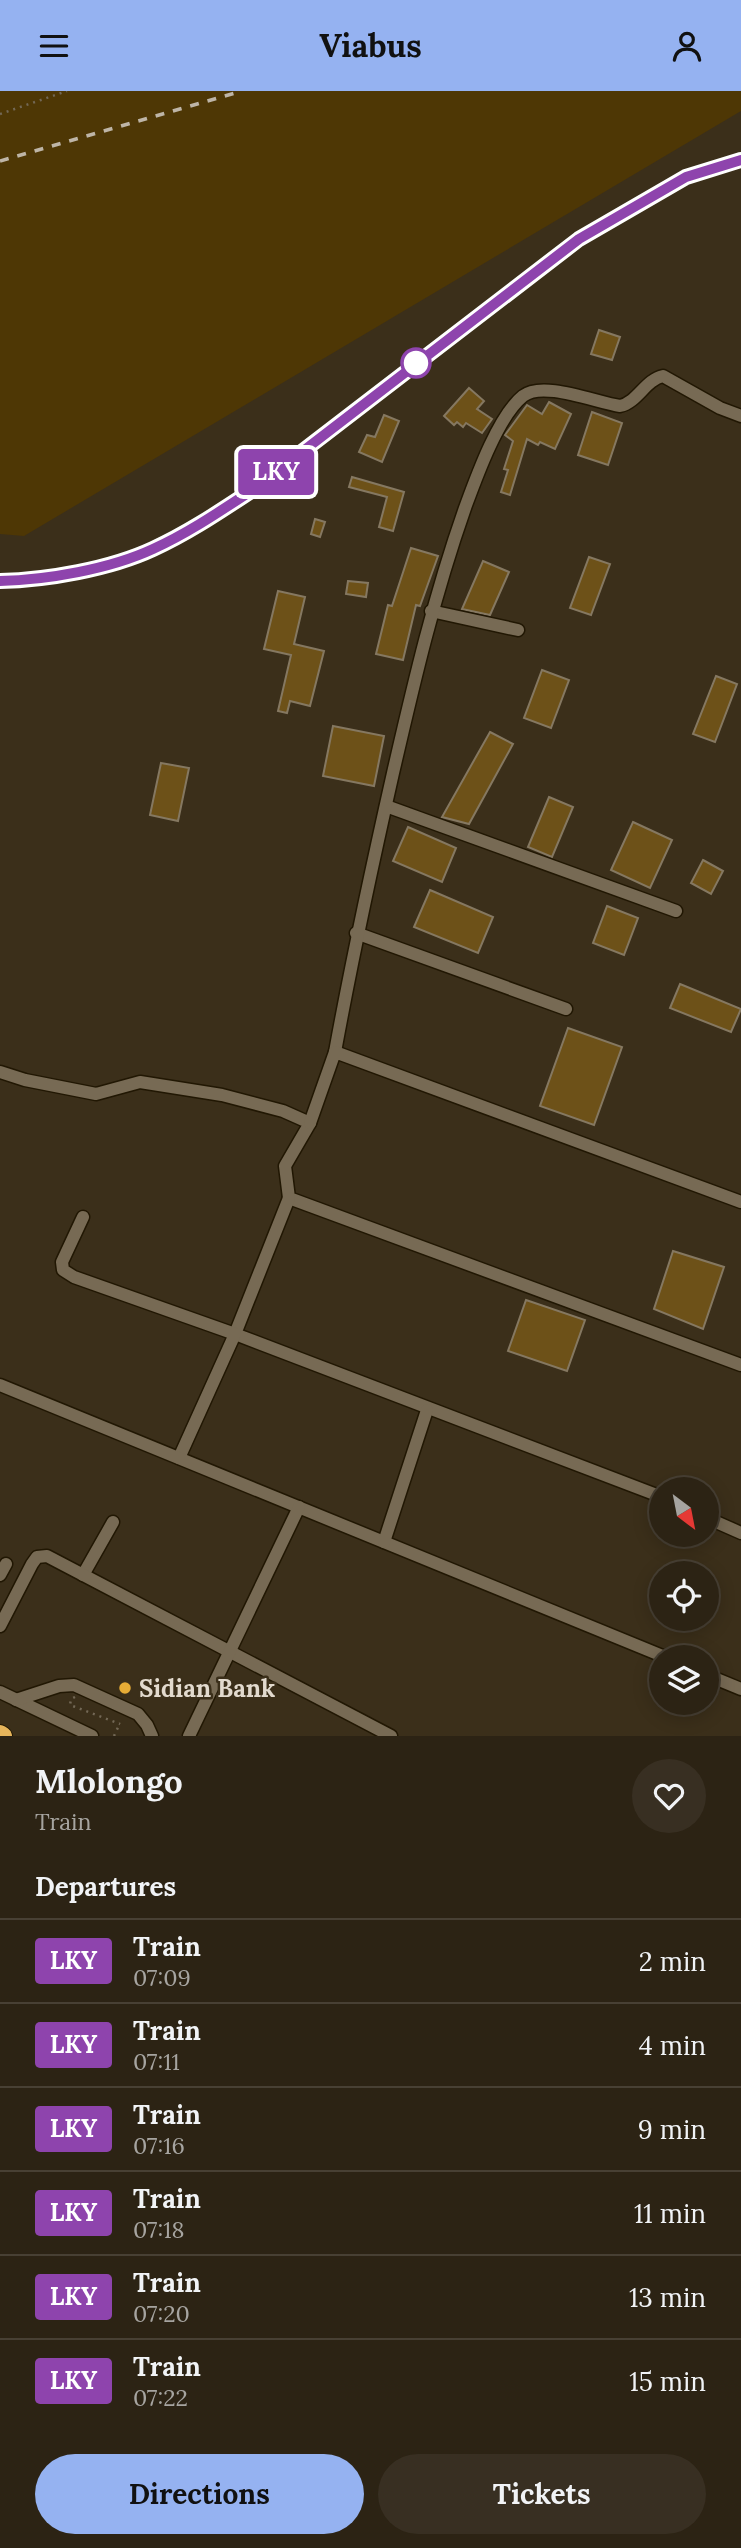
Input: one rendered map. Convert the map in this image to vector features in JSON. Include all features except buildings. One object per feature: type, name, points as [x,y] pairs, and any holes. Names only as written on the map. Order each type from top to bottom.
[{"type":"street","points":[[179,1458],[235,1334],[289,1198],[285,1166],[310,1123],[335,1052],[356,933],[431,611],[487,450],[522,396],[541,390],[620,407],[634,399],[655,379],[663,376],[741,417]]},
{"type":"street","points":[[431,611],[518,630]]},
{"type":"street","points":[[386,806],[676,911]]},
{"type":"street","points":[[356,933],[566,1009]]},
{"type":"street","points":[[335,1052],[741,1202]]},
{"type":"street","points":[[0,1072],[96,1094],[140,1082],[222,1095],[283,1111],[310,1123]]},
{"type":"street","points":[[289,1198],[741,1365]]},
{"type":"street","points":[[83,1217],[62,1262],[63,1271],[74,1277],[235,1334],[649,1492]]},
{"type":"street","points":[[0,1385],[649,1650]]},
{"type":"street","points":[[384,1542],[427,1409]]},
{"type":"street","points":[[189,1736],[299,1507]]},
{"type":"street","points":[[83,1575],[113,1522]]},
{"type":"street","points":[[719,1523],[741,1533]]},
{"type":"street","points":[[0,1626],[37,1557],[47,1556],[391,1736]]},
{"type":"street","points":[[719,1680],[741,1689]]},
{"type":"street","points":[[16,1700],[59,1686],[74,1685],[138,1714],[152,1736]]},
{"type":"street","points":[[0,1692],[92,1736]]},
{"type":"path","points":[[0,114],[67,91]]},
{"type":"path","points":[[77,1696],[71,1699],[70,1705],[120,1724]]},
{"type":"path","points":[[114,1736],[123,1718]]},
{"type":"shaded area","points":[[0,91],[741,91],[741,111],[24,536],[0,534]]},
{"type":"railway","points":[[0,161],[242,91]]},
{"type":"railway","points":[[0,581],[57,575],[118,562],[153,549],[191,529],[251,491],[579,239],[686,177],[741,160]]},
{"type":"train","name":"LKY","points":[[0,581],[66,574],[115,562],[151,550],[203,523],[251,491],[579,239],[686,177],[741,160]]},
{"type":"place","name":"Sidian Bank","points":[[125,1688]]}]
